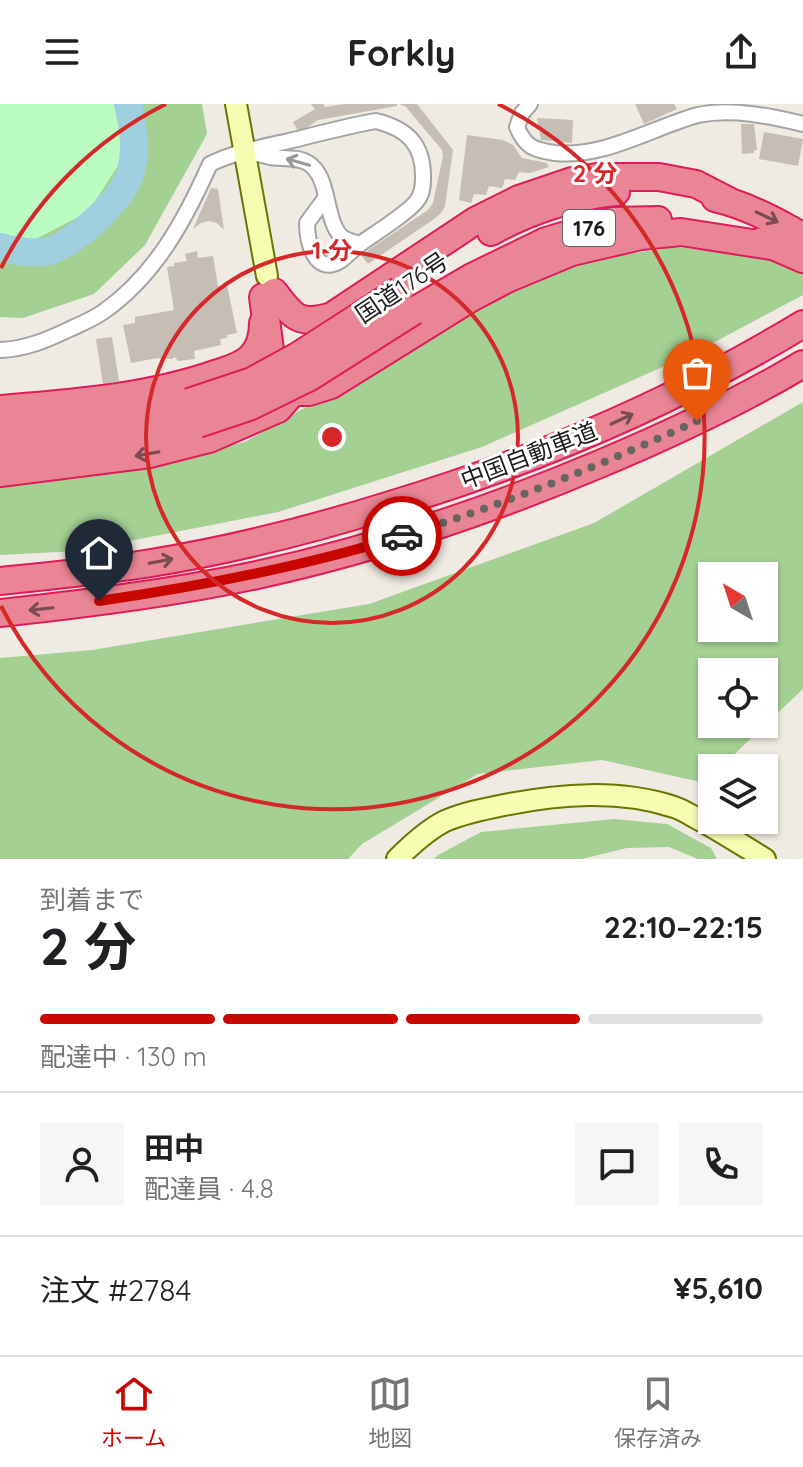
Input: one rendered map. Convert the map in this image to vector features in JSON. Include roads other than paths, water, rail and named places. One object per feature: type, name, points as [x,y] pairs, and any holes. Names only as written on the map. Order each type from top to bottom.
[{"type":"highway","points":[[268,288],[299,318],[314,321],[332,316],[475,221],[519,199],[572,181],[597,177],[659,177],[696,184],[729,201]]},
{"type":"highway","name":"国道176号","points":[[0,430],[249,407],[310,377],[407,301],[460,250],[502,226],[595,194],[653,189],[687,192],[729,201],[782,224],[803,237]]},
{"type":"highway","name":"国道176号","points":[[407,301],[472,277],[546,241],[613,221],[676,219],[722,226],[803,259]]},
{"type":"highway","points":[[293,392],[309,392],[331,385],[471,298],[572,252],[641,236],[681,232],[778,247]]},
{"type":"highway","points":[[0,473],[150,454],[209,439],[278,409],[293,392],[293,378],[268,288]]},
{"type":"highway","points":[[0,409],[95,402],[189,383],[240,365],[250,359],[262,339],[268,288]]},
{"type":"highway","name":"中国自動車道","points":[[0,581],[152,563],[230,547],[338,521],[432,492],[526,459],[614,423],[702,381],[803,324]]},
{"type":"highway","name":"中国自動車道","points":[[0,613],[83,604],[256,575],[350,552],[443,524],[541,489],[631,451],[719,410],[803,364]]},
{"type":"highway","name":"国道176号","points":[[0,453],[126,438],[193,413]]},
{"type":"street","points":[[236,104],[268,288]]},
{"type":"street","points":[[530,104],[522,113],[517,127],[522,140],[532,148],[571,154],[604,149],[698,115],[749,114],[803,124]]},
{"type":"street","points":[[0,350],[20,349],[102,313],[141,280],[169,243],[192,204],[210,164],[245,151],[376,121],[393,125],[414,142],[421,154],[422,191],[415,203],[339,262],[327,265],[319,263],[312,253],[307,223],[326,197]]},
{"type":"street","points":[[245,151],[309,163],[316,170],[341,236],[360,244]]},
{"type":"street","points":[[397,859],[414,842],[444,822],[481,809],[547,798],[589,795],[621,796],[677,808],[765,859]]},
{"type":"waterway","points":[[0,247],[24,252],[49,251],[85,230],[109,207],[126,182],[133,163],[134,138],[128,104]]}]
